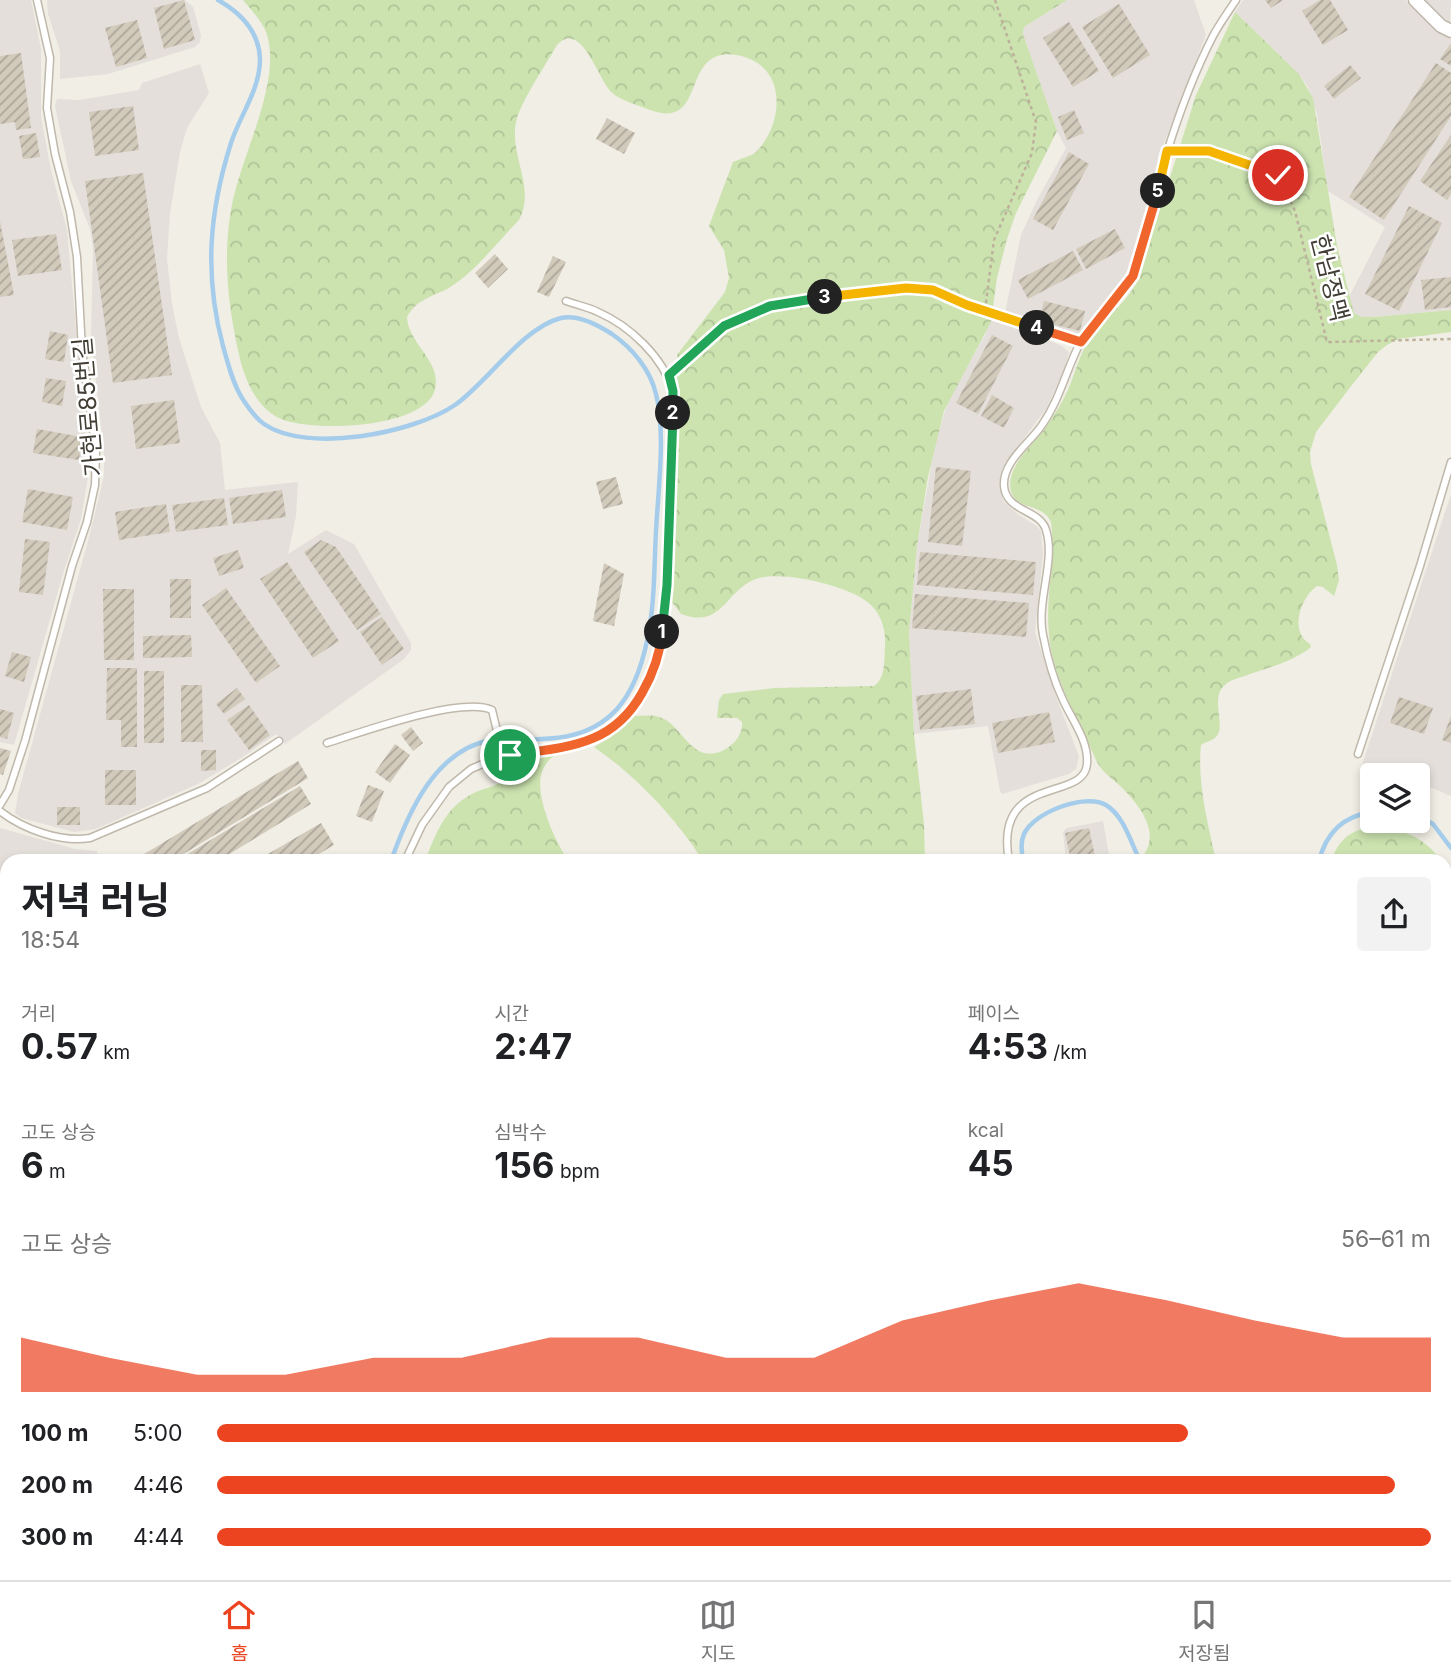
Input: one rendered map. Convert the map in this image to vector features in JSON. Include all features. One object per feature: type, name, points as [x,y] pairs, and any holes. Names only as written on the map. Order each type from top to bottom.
[{"type":"street","points":[[1415,0],[1441,26],[1451,31]]},
{"type":"lane","name":"가현로85번길","points":[[0,805],[9,790],[25,741],[96,485],[96,451],[82,350],[77,257],[47,108],[50,58],[37,0]]},
{"type":"lane","points":[[1009,854],[1007,828],[1012,814],[1031,797],[1082,777],[1087,769],[1088,755],[1084,741],[1062,698],[1042,634],[1040,622],[1048,553],[1047,532],[1043,522],[1017,507],[1007,497],[1004,486],[1006,474],[1057,401],[1081,342],[1133,276],[1167,151],[1214,35],[1236,0]]},
{"type":"lane","points":[[408,854],[422,825],[449,787],[471,769],[500,758],[575,746],[600,737],[624,720],[654,671],[662,637],[667,585],[673,391],[669,375],[655,356],[630,331],[600,312],[566,301]]},
{"type":"lane","points":[[996,314],[1081,342]]},
{"type":"lane","points":[[1358,754],[1451,462]]},
{"type":"lane","points":[[327,743],[432,712],[483,706],[492,710],[495,718],[500,758]]},
{"type":"lane","points":[[0,811],[31,829],[69,839],[90,838],[207,788],[279,741]]},
{"type":"path","points":[[985,311],[994,240],[1032,153],[1036,122],[995,0]]},
{"type":"path","name":"한남정맥","points":[[1167,151],[1209,151],[1278,175],[1295,211],[1327,342],[1451,339]]},
{"type":"path","points":[[669,375],[724,326],[770,306],[906,288],[933,290],[996,314]]},
{"type":"shaded area","points":[[0,0],[31,0],[41,49],[41,117],[51,170],[67,230],[89,471],[81,519],[14,745],[0,742]]},
{"type":"shaded area","points":[[47,0],[185,0],[193,7],[201,35],[200,42],[195,47],[108,74],[60,79],[60,51],[48,14]]},
{"type":"shaded area","points":[[1067,0],[1194,0],[1206,35],[1162,148],[1153,191],[1130,266],[1110,298],[1078,336],[1005,313],[1021,235],[1066,148],[1057,131],[1023,34],[1024,27]]},
{"type":"shaded area","points":[[1243,0],[1405,0],[1432,27],[1451,39],[1451,310],[1374,317],[1362,317],[1354,313],[1349,297],[1385,227],[1328,191],[1317,114],[1308,87],[1299,74],[1235,12]]},
{"type":"shaded area","points":[[1423,0],[1451,0],[1450,23],[1439,15]]},
{"type":"shaded area","points":[[200,64],[209,93],[187,128],[180,152],[170,213],[167,259],[179,338],[201,407],[220,443],[225,490],[298,482],[296,516],[288,554],[326,530],[354,544],[411,643],[411,650],[404,659],[285,744],[276,734],[198,784],[96,829],[74,832],[21,818],[15,813],[104,476],[91,336],[93,250],[90,229],[71,181],[55,106],[57,99],[79,100],[139,90],[142,83]]},
{"type":"shaded area","points":[[992,318],[1062,346],[1069,352],[1046,409],[1002,469],[999,485],[1004,502],[1041,532],[1043,554],[1035,632],[1079,756],[1076,769],[1069,774],[1002,794],[988,726],[914,734],[909,633],[917,546],[935,445],[948,401]]},
{"type":"shaded area","points":[[1451,494],[1451,796],[1430,787],[1430,763],[1363,763]]},
{"type":"shaded area","points":[[1103,821],[1109,854],[1065,854],[1063,832],[1067,828]]},
{"type":"shaded area","points":[[0,828],[75,849],[97,851],[97,854],[0,854]]},
{"type":"green space","points":[[243,0],[1067,0],[1024,27],[1023,34],[1057,131],[1016,213],[997,278],[991,322],[944,411],[928,477],[917,546],[909,633],[914,734],[925,854],[698,854],[654,799],[625,771],[594,747],[611,737],[634,716],[652,716],[667,721],[699,751],[714,754],[734,743],[741,729],[742,722],[737,718],[717,718],[719,700],[723,694],[774,688],[874,686],[881,678],[884,663],[883,624],[872,606],[850,592],[818,582],[771,576],[748,583],[707,617],[681,614],[672,602],[677,477],[677,355],[725,292],[729,278],[724,250],[709,226],[733,162],[757,151],[772,125],[776,97],[767,71],[756,62],[741,56],[728,54],[715,57],[700,73],[685,105],[677,111],[666,113],[650,110],[611,92],[588,54],[574,40],[566,39],[557,45],[517,118],[516,144],[525,195],[519,220],[467,275],[419,303],[407,317],[413,336],[434,370],[435,389],[427,402],[411,413],[365,424],[339,426],[294,423],[272,414],[259,402],[250,387],[241,363],[230,306],[227,248],[231,210],[269,76],[267,35]]},
{"type":"green space","points":[[1235,12],[1299,74],[1313,98],[1337,246],[1354,313],[1362,317],[1374,317],[1451,310],[1451,332],[1398,339],[1387,345],[1378,352],[1316,432],[1310,452],[1311,464],[1337,565],[1339,580],[1334,596],[1323,587],[1317,586],[1302,606],[1299,615],[1300,632],[1311,647],[1288,661],[1232,680],[1220,691],[1219,732],[1201,745],[1200,759],[1204,803],[1215,854],[1144,854],[1150,838],[1145,818],[1133,799],[1098,764],[1068,699],[1051,652],[1048,607],[1051,522],[1042,512],[1018,501],[1011,491],[1010,482],[1016,465],[1046,427],[1062,401],[1089,340],[1137,282],[1196,95]]},
{"type":"green space","points":[[548,751],[557,753],[547,762],[540,785],[544,808],[565,854],[428,854],[443,822],[456,806],[474,793],[505,779],[505,772],[499,761]]},
{"type":"green space","points":[[1360,830],[1360,833],[1406,833],[1426,844],[1436,854],[1334,854],[1345,838]]},
{"type":"building","points":[[184,0],[195,40],[164,49],[154,8]]},
{"type":"building","points":[[1265,0],[1283,0],[1271,8]]},
{"type":"building","points":[[1320,0],[1330,0],[1348,30],[1323,45],[1302,11]]},
{"type":"building","points":[[1119,4],[1150,55],[1113,78],[1082,27]]},
{"type":"building","points":[[137,20],[147,58],[116,67],[105,28]]},
{"type":"building","points":[[1069,22],[1099,71],[1073,87],[1043,38]]},
{"type":"building","points":[[1451,43],[1451,66],[1440,59]]},
{"type":"building","points":[[21,53],[31,128],[16,130],[15,122],[0,124],[0,56]]},
{"type":"building","points":[[1436,63],[1451,73],[1451,116],[1384,220],[1349,197]]},
{"type":"building","points":[[1350,65],[1361,78],[1334,99],[1324,86]]},
{"type":"building","points":[[133,106],[139,150],[95,156],[89,112]]},
{"type":"building","points":[[1074,110],[1084,133],[1067,140],[1058,117]]},
{"type":"building","points":[[607,118],[635,133],[624,154],[596,139]]},
{"type":"building","points":[[36,133],[40,157],[23,159],[19,136]]},
{"type":"building","points":[[1451,135],[1451,194],[1447,200],[1420,181]]},
{"type":"building","points":[[1069,152],[1089,164],[1053,230],[1033,219]]},
{"type":"building","points":[[143,173],[172,375],[113,383],[85,181]]},
{"type":"building","points":[[1409,206],[1442,223],[1399,311],[1365,294]]},
{"type":"building","points":[[0,221],[14,295],[0,297]]},
{"type":"building","points":[[1115,229],[1125,248],[1086,269],[1076,249]]},
{"type":"building","points":[[56,234],[62,270],[18,276],[12,240]]},
{"type":"building","points":[[1073,251],[1083,270],[1028,299],[1018,280]]},
{"type":"building","points":[[495,254],[508,269],[488,288],[475,273]]},
{"type":"building","points":[[553,256],[566,262],[549,297],[537,292]]},
{"type":"building","points":[[1451,277],[1451,307],[1425,310],[1421,280]]},
{"type":"building","points":[[1044,301],[1085,311],[1080,331],[1039,321]]},
{"type":"building","points":[[50,331],[68,335],[64,362],[45,359]]},
{"type":"building","points":[[992,335],[1013,346],[978,414],[956,403]]},
{"type":"building","points":[[46,378],[66,381],[62,406],[42,402]]},
{"type":"building","points":[[992,395],[1014,408],[1004,428],[981,416]]},
{"type":"building","points":[[174,400],[180,443],[136,449],[131,406]]},
{"type":"building","points":[[37,429],[82,437],[79,460],[33,453]]},
{"type":"building","points":[[936,467],[971,471],[962,546],[928,542]]},
{"type":"building","points":[[616,477],[623,504],[603,509],[596,482]]},
{"type":"building","points":[[28,489],[73,497],[67,530],[22,522]]},
{"type":"building","points":[[282,490],[286,517],[233,524],[229,498]]},
{"type":"building","points":[[224,498],[228,525],[176,532],[172,505]]},
{"type":"building","points":[[166,504],[170,532],[119,540],[115,512]]},
{"type":"building","points":[[25,539],[50,542],[43,595],[19,592]]},
{"type":"building","points":[[321,540],[336,547],[381,614],[357,630],[304,552]]},
{"type":"building","points":[[238,550],[244,568],[219,576],[213,558]]},
{"type":"building","points":[[920,552],[1036,562],[1033,595],[917,585]]},
{"type":"building","points":[[287,562],[339,641],[313,658],[260,579]]},
{"type":"building","points":[[604,563],[624,574],[614,626],[593,621]]},
{"type":"building","points":[[170,579],[191,579],[191,618],[170,618]]},
{"type":"building","points":[[226,588],[280,666],[256,683],[202,605]]},
{"type":"building","points":[[103,589],[134,589],[134,660],[104,660]]},
{"type":"building","points":[[915,594],[1029,603],[1026,637],[912,628]]},
{"type":"building","points":[[382,617],[404,649],[382,665],[360,632]]},
{"type":"building","points":[[191,635],[192,657],[143,658],[143,636]]},
{"type":"building","points":[[12,652],[31,657],[24,682],[5,676]]},
{"type":"building","points":[[107,668],[137,668],[137,747],[121,747],[121,720],[106,720]]},
{"type":"building","points":[[144,671],[164,671],[164,743],[144,743]]},
{"type":"building","points":[[181,685],[202,685],[203,742],[181,742]]},
{"type":"building","points":[[237,688],[245,699],[224,714],[216,704]]},
{"type":"building","points":[[971,689],[975,724],[920,730],[916,696]]},
{"type":"building","points":[[1399,697],[1433,708],[1424,734],[1390,723]]},
{"type":"building","points":[[249,705],[270,735],[249,750],[227,720]]},
{"type":"building","points":[[0,709],[14,713],[7,739],[0,737]]},
{"type":"building","points":[[1049,712],[1055,742],[998,753],[992,723]]},
{"type":"building","points":[[1451,716],[1451,743],[1442,740]]},
{"type":"building","points":[[411,727],[423,743],[413,751],[401,735]]},
{"type":"building","points":[[395,744],[410,755],[390,783],[375,772]]},
{"type":"building","points":[[0,748],[11,751],[3,775],[0,774]]},
{"type":"building","points":[[201,750],[216,750],[216,770],[201,771]]},
{"type":"building","points":[[298,761],[308,778],[183,854],[144,854]]},
{"type":"building","points":[[105,770],[136,770],[136,805],[105,805]]},
{"type":"building","points":[[368,785],[384,791],[372,822],[356,816]]},
{"type":"building","points":[[300,786],[311,804],[229,854],[188,854]]},
{"type":"building","points":[[57,807],[80,807],[80,825],[57,825]]},
{"type":"building","points":[[321,823],[334,845],[319,854],[268,854]]},
{"type":"building","points":[[1089,828],[1095,854],[1070,854],[1065,833]]},
{"type":"waterway","points":[[218,0],[241,17],[252,31],[260,59],[257,81],[231,143],[218,194],[211,269],[217,320],[231,372],[242,398],[260,421],[283,433],[306,438],[333,439],[388,431],[414,424],[455,405],[519,344],[547,324],[567,317],[594,324],[619,340],[639,360],[653,385],[659,409],[661,444],[654,586],[647,641],[636,677],[617,709],[606,720],[593,727],[567,736],[508,739]]},
{"type":"waterway","points":[[394,854],[415,804],[439,770],[454,756],[471,746],[491,740]]},
{"type":"waterway","points":[[1022,854],[1024,834],[1038,818],[1061,807],[1086,801],[1106,805],[1118,816],[1137,854]]},
{"type":"waterway","points":[[1321,854],[1331,834],[1344,822],[1360,815]]},
{"type":"waterway","points":[[1430,822],[1451,848]]},
{"type":"route","points":[[510,755],[575,746],[600,737],[624,720],[654,671],[662,637],[667,585],[673,430],[673,391],[669,375],[724,326],[770,306],[906,288],[933,290],[967,305],[1081,342],[1133,276],[1167,151],[1209,151],[1278,175]]}]
